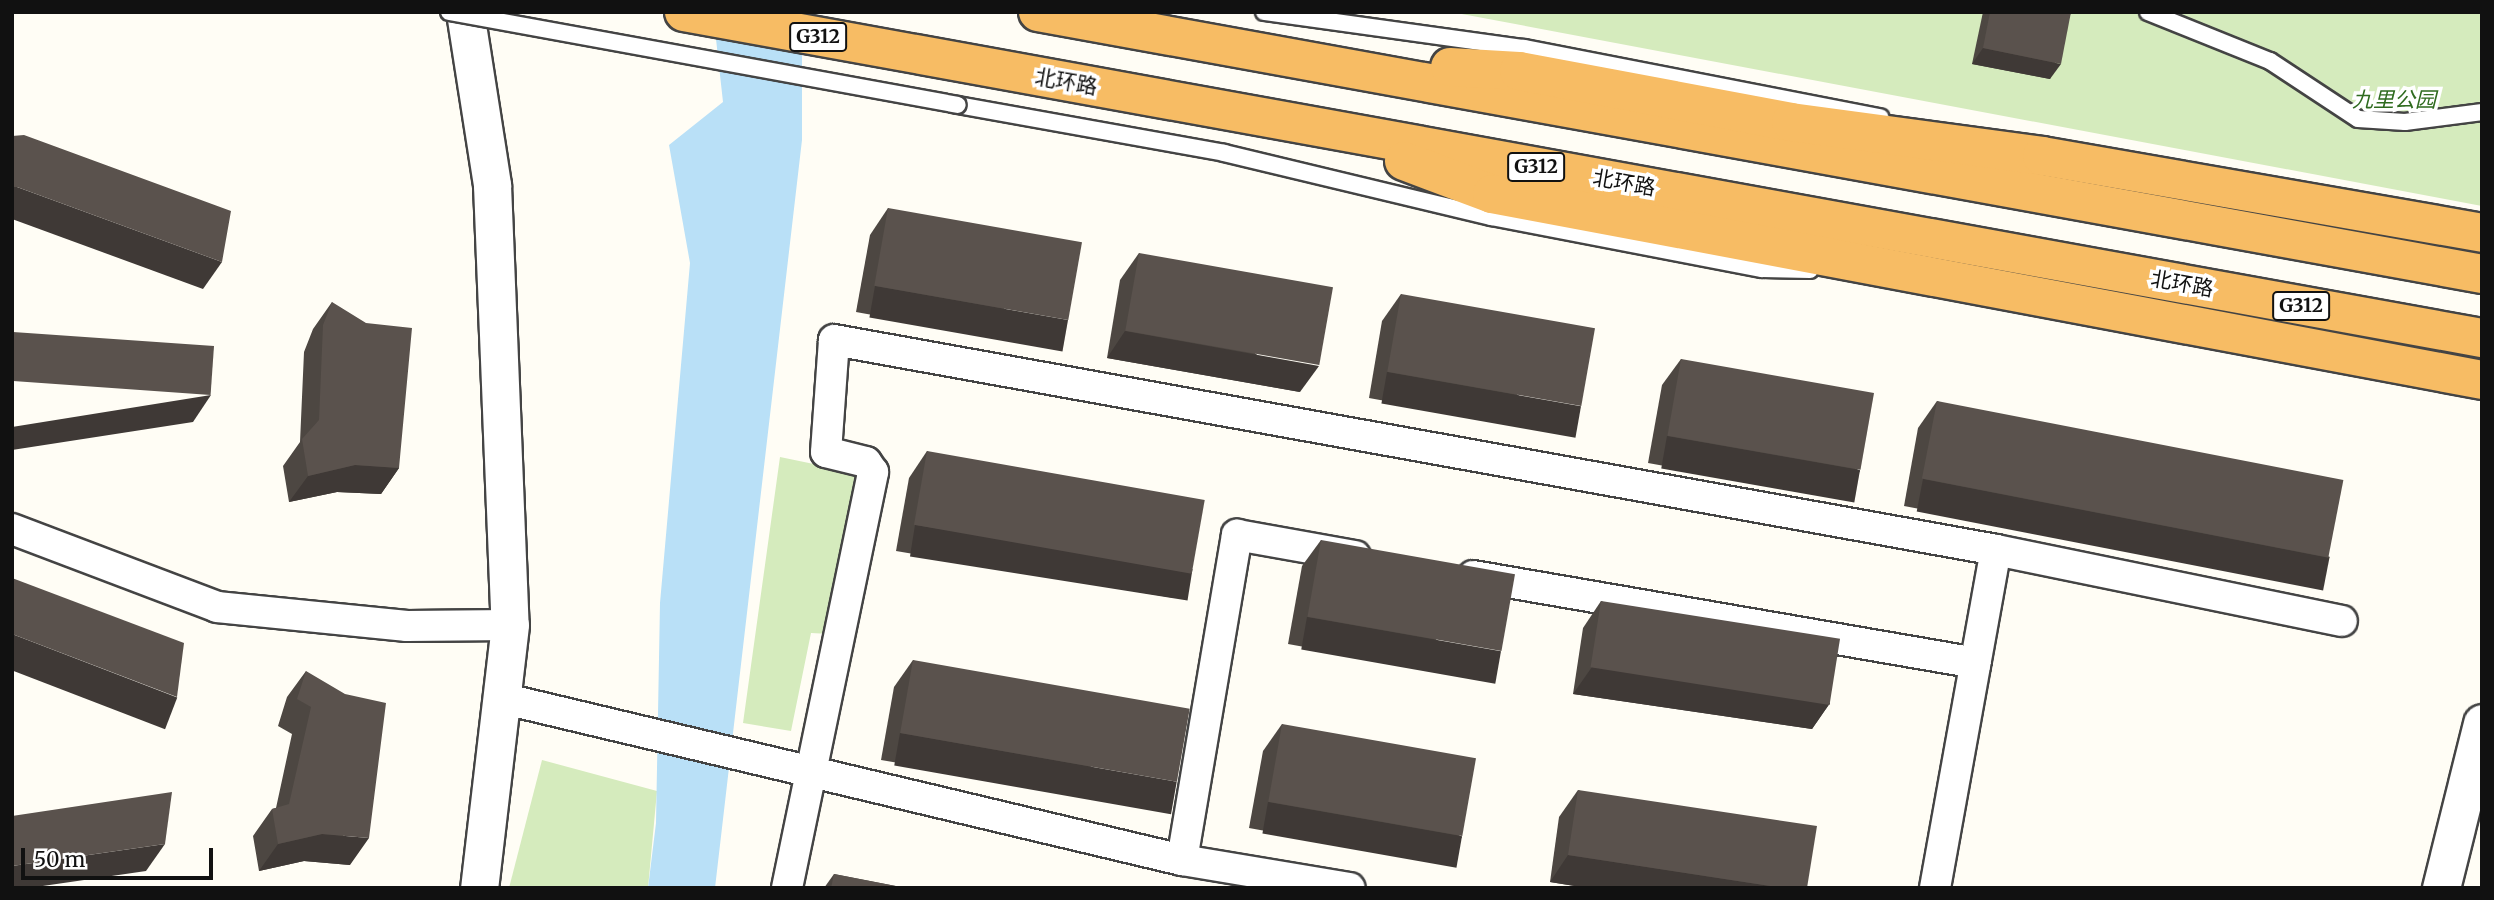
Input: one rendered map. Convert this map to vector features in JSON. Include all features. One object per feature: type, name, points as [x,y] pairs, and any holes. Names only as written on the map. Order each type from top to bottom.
[{"type":"highway","name":"北环路","points":[[684,12],[2482,338]]},
{"type":"highway","points":[[1038,12],[2482,274]]},
{"type":"highway","points":[[1294,59],[1519,71],[1791,122],[2042,156],[2482,233]]},
{"type":"highway","points":[[1311,126],[1492,194],[1769,242],[1878,272],[2482,380]]},
{"type":"street","points":[[465,12],[492,185],[509,625],[505,699],[479,888]]},
{"type":"street","points":[[788,888],[816,772],[873,472],[866,462],[826,453],[834,340],[1996,550],[2342,621]]},
{"type":"street","points":[[12,529],[217,607],[407,626],[509,625]]},
{"type":"street","points":[[1192,870],[1237,535],[1388,561]]},
{"type":"street","points":[[1936,888],[1996,550]]},
{"type":"street","points":[[1442,571],[1976,663]]},
{"type":"street","points":[[505,699],[816,772],[1192,870],[1350,888]]},
{"type":"street","points":[[2441,888],[2482,723]]},
{"type":"lane","name":"北环路","points":[[449,12],[1224,153],[1491,217],[1762,269],[1878,272]]},
{"type":"lane","points":[[1264,12],[1795,96],[2042,156]]},
{"type":"lane","points":[[2148,12],[2270,61],[2358,119],[2405,122],[2482,112]]},
{"type":"green space","name":"九里公园","points":[[1451,12],[2482,12],[2482,206]]},
{"type":"green space","points":[[780,457],[857,473],[830,634],[811,633],[791,731],[743,723]]},
{"type":"green space","points":[[542,760],[657,791],[648,888],[509,888]]},
{"type":"water","points":[[713,12],[802,12],[802,140],[715,888],[648,888],[656,823],[660,603],[690,263],[669,145],[723,102]]},
{"type":"building","points":[[1990,12],[2071,12],[2061,64],[1983,48]]},
{"type":"building","points":[[24,135],[231,211],[222,262],[12,187],[12,136]]},
{"type":"building","points":[[888,208],[1082,242],[1068,320],[874,286]]},
{"type":"building","points":[[1139,253],[1333,287],[1319,365],[1125,331]]},
{"type":"building","points":[[1401,294],[1595,328],[1581,406],[1387,372]]},
{"type":"building","points":[[332,302],[366,323],[412,328],[399,468],[355,465],[308,476],[302,439],[319,420],[323,325]]},
{"type":"building","points":[[12,332],[214,346],[211,395],[12,381]]},
{"type":"building","points":[[1681,359],[1874,393],[1860,470],[1667,436]]},
{"type":"building","points":[[1937,401],[2343,480],[2328,558],[1922,479]]},
{"type":"building","points":[[927,451],[1205,500],[1192,574],[914,525]]},
{"type":"building","points":[[1321,540],[1515,574],[1501,651],[1307,617]]},
{"type":"building","points":[[12,578],[184,643],[177,697],[12,634]]},
{"type":"building","points":[[1601,601],[1840,639],[1830,705],[1591,667]]},
{"type":"building","points":[[913,660],[1190,709],[1177,782],[900,733]]},
{"type":"building","points":[[306,671],[345,694],[386,703],[369,838],[322,834],[278,844],[272,809],[289,804],[311,707],[297,699]]},
{"type":"building","points":[[1282,724],[1476,758],[1462,836],[1268,802]]},
{"type":"building","points":[[1578,790],[1817,826],[1807,888],[1783,888],[1568,855]]},
{"type":"building","points":[[172,792],[165,844],[12,866],[12,816]]},
{"type":"building","points":[[834,874],[906,888],[831,888]]}]
